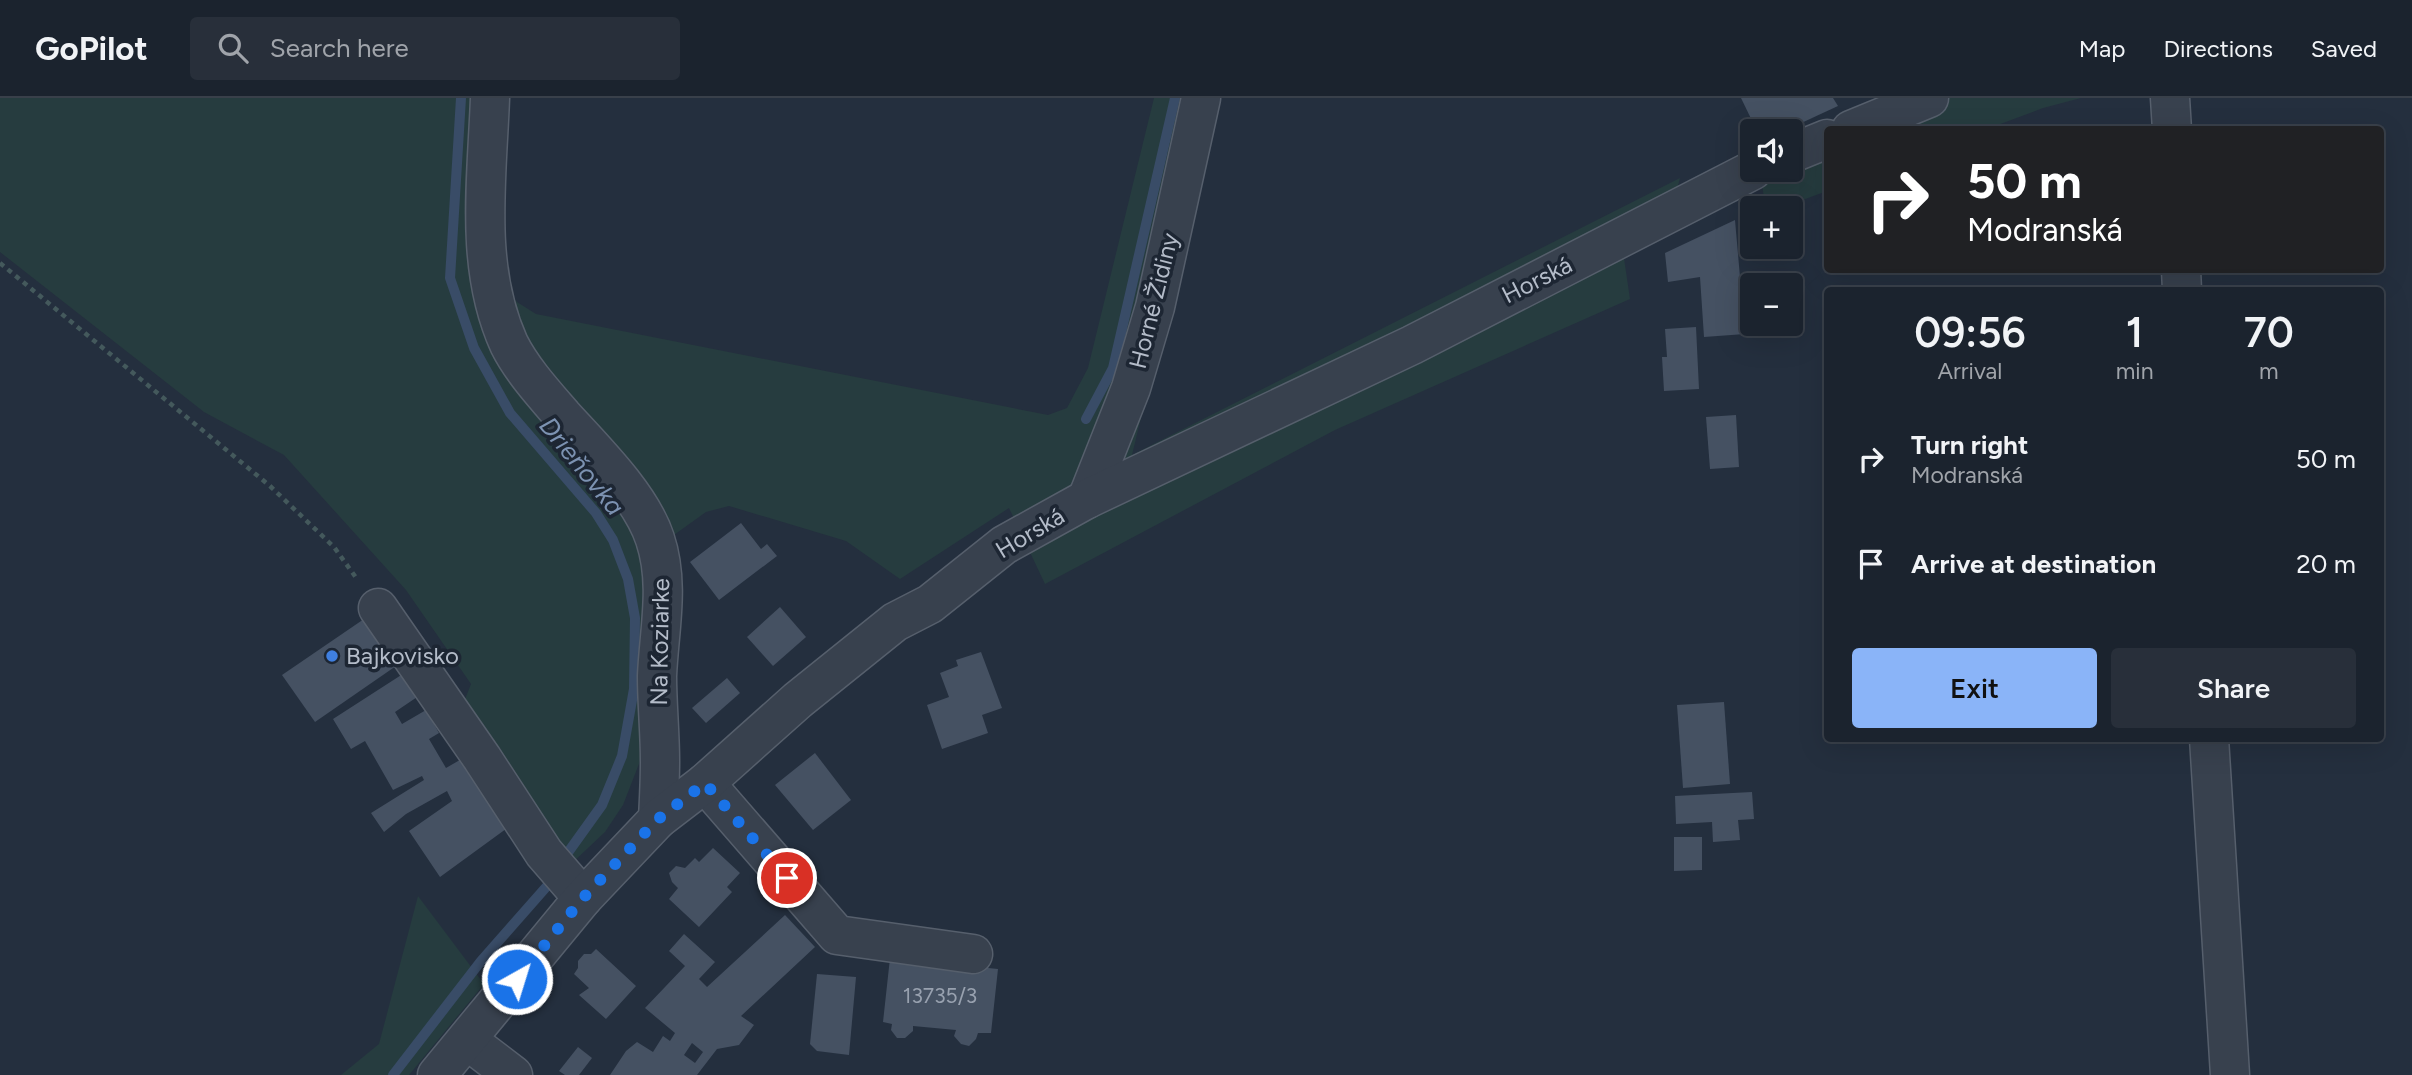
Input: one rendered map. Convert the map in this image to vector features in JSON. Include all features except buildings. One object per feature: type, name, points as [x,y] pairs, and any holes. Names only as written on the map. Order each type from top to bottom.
[{"type":"street","name":"Na Koziarke","points":[[490,98],[485,229],[490,285],[496,309],[510,346],[541,390],[616,476],[635,502],[654,536],[661,559],[664,597],[657,676],[660,762],[658,819]]},
{"type":"street","name":"Horné Židiny","points":[[1087,499],[1131,388],[1155,307],[1201,98]]},
{"type":"street","points":[[1861,126],[1929,98]]},
{"type":"street","points":[[2170,98],[2172,126]]},
{"type":"street","points":[[1803,149],[1824,140]]},
{"type":"street","name":"Horská","points":[[437,1075],[583,898],[658,819],[705,783],[798,700],[895,622],[930,604],[1004,545],[1087,499],[1412,345],[1740,176]]},
{"type":"street","points":[[378,608],[544,853],[583,898]]},
{"type":"street","points":[[2209,742],[2230,1075]]},
{"type":"street","points":[[705,783],[837,935],[973,954]]},
{"type":"street","points":[[467,1040],[513,1075]]},
{"type":"path","points":[[0,263],[270,486],[334,547],[378,608]]},
{"type":"green space","points":[[0,98],[477,98],[476,288],[607,487],[648,563],[644,751],[623,805],[605,832],[570,865],[462,707],[471,684],[406,590],[284,455],[204,412],[0,252]]},
{"type":"green space","points":[[1154,98],[1218,98],[1132,455],[1680,178],[1676,193],[1619,224],[1630,299],[1335,430],[1045,584],[1009,508],[900,579],[846,541],[729,506],[706,512],[667,540],[522,337],[502,282],[517,302],[536,314],[1048,415],[1067,408],[1088,368]]},
{"type":"green space","points":[[1945,98],[2081,98],[2043,108],[1995,126],[1877,126]]},
{"type":"green space","points":[[1824,148],[1824,192],[1803,200],[1803,196],[1764,196],[1762,182],[1803,182],[1803,162]]},
{"type":"green space","points":[[418,896],[484,984],[409,1075],[341,1075],[379,1044]]},
{"type":"waterway","name":"Drieňovka","points":[[461,98],[450,278],[474,348],[510,413],[596,513],[613,540],[628,579],[635,618],[634,689],[622,756],[602,805],[564,858]]},
{"type":"waterway","points":[[1086,419],[1113,368],[1175,98]]},
{"type":"waterway","name":"Drieňovka","points":[[393,1075],[481,961],[555,877]]},
{"type":"place","name":"Bajkovisko","points":[[332,656]]},
{"type":"route","points":[[517,979],[583,898],[658,819],[705,783],[787,878]]}]
